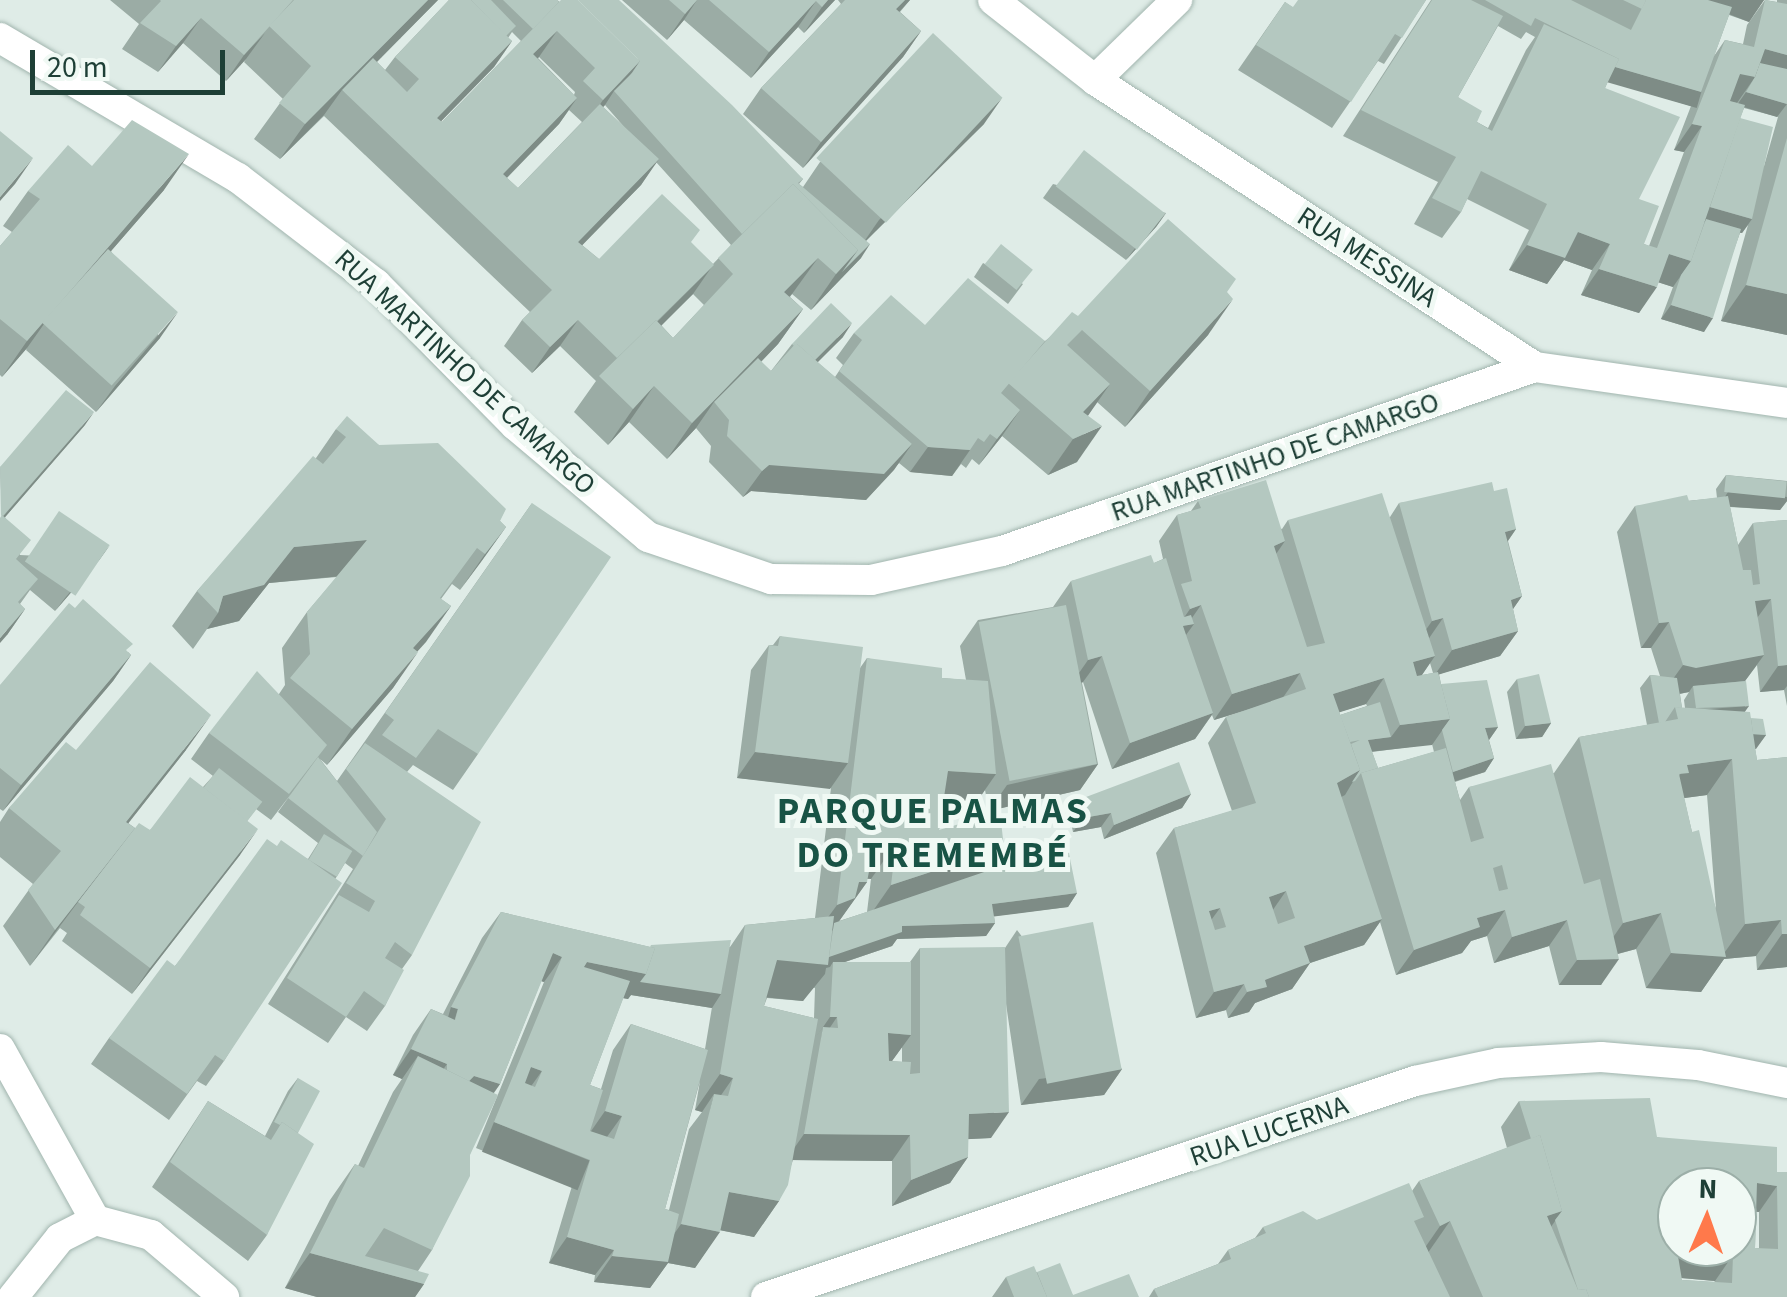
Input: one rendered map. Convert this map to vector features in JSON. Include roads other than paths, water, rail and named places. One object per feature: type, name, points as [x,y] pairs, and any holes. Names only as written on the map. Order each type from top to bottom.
[{"type":"street","name":"RUA MESSINA","points":[[993,0],[1094,80],[1535,366],[1787,404]]},
{"type":"street","points":[[1094,80],[1177,0]]},
{"type":"street","name":"RUA MARTINHO DE CAMARGO","points":[[0,38],[238,178],[376,284],[515,425],[648,537],[770,579],[871,580],[1002,552],[1535,366]]},
{"type":"street","points":[[0,1050],[95,1220]]},
{"type":"street","name":"RUA LUCERNA","points":[[766,1297],[1415,1081],[1465,1070],[1600,1057],[1698,1065],[1787,1083]]},
{"type":"street","points":[[13,1297],[60,1238],[95,1220],[150,1235],[224,1297]]},
{"type":"district","name":"PARQUE PALMAS DO TREMEMBÉ","points":[[933,834]]}]
